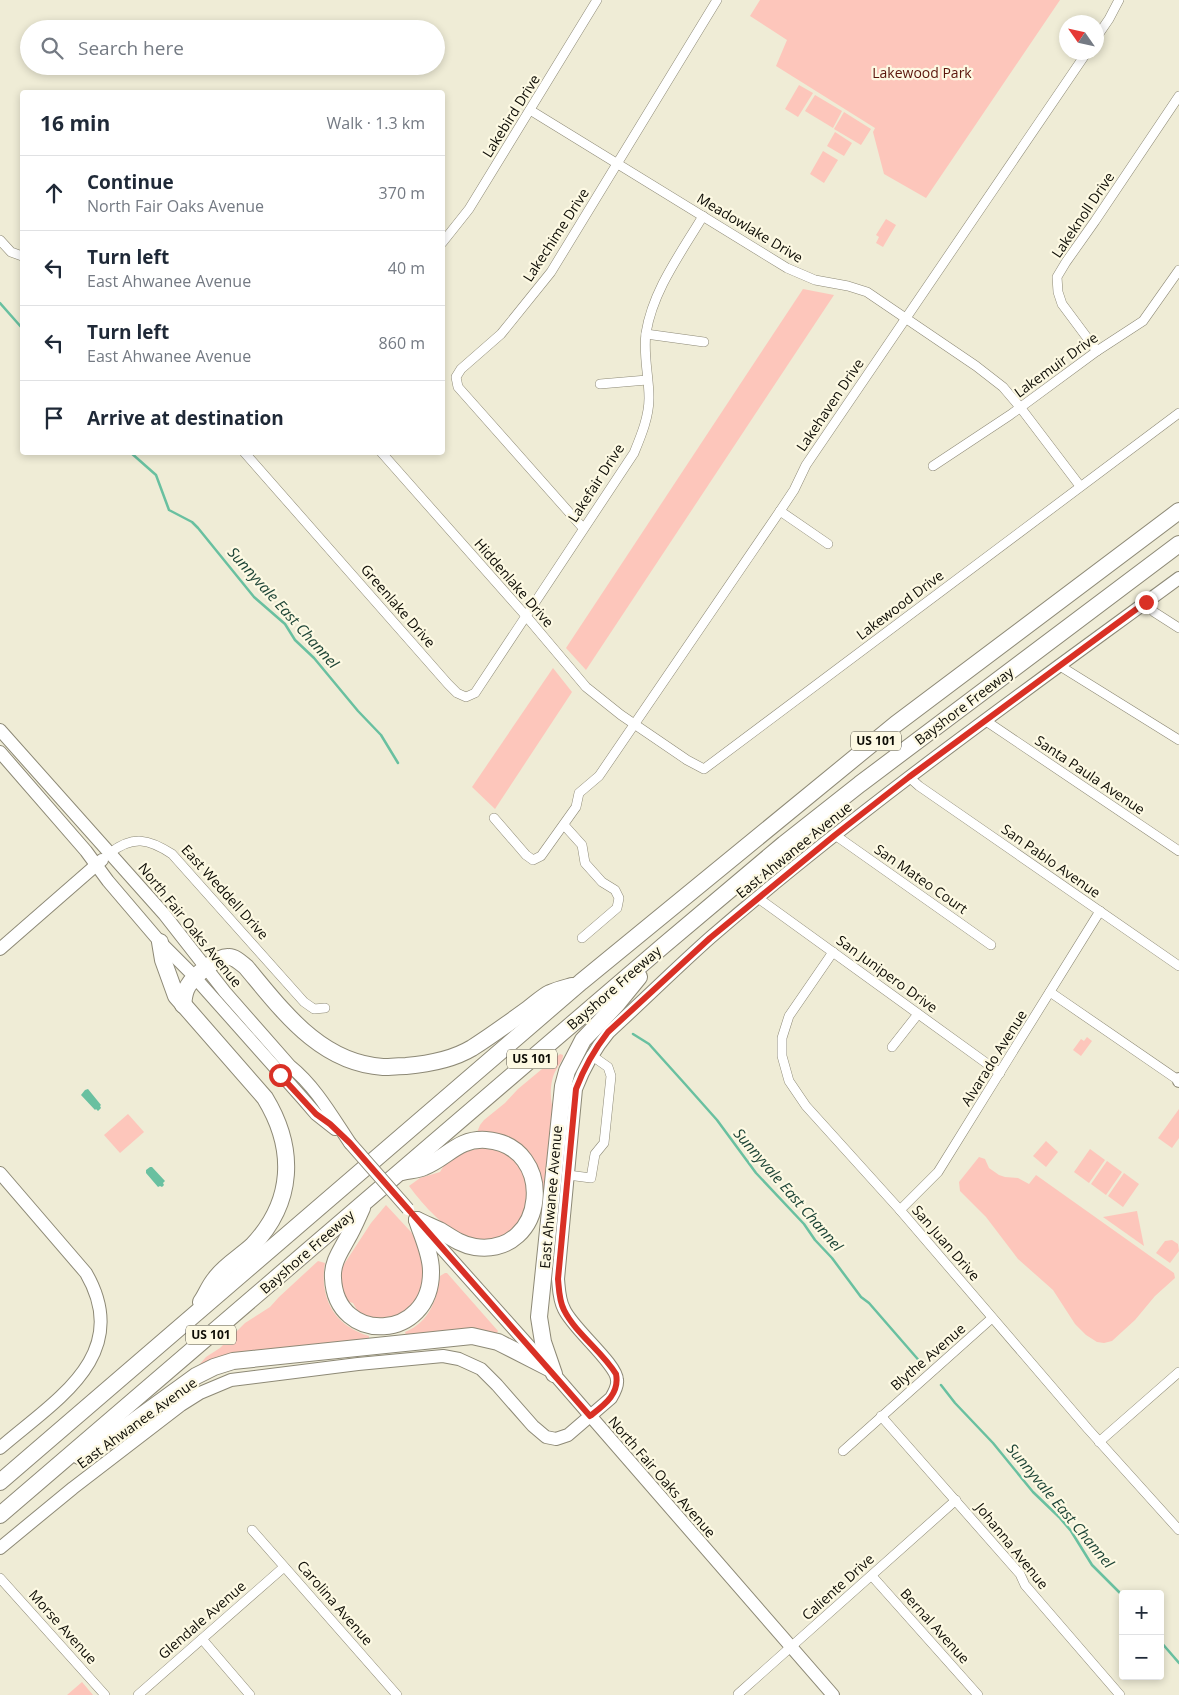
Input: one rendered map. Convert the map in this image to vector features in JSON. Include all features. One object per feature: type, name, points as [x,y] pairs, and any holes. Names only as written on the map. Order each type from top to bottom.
[{"type":"highway","name":"Bayshore Freeway","points":[[0,1482],[581,982],[896,724],[1179,511]]},
{"type":"highway","name":"Bayshore Freeway","points":[[0,1515],[784,844],[860,784],[1179,544]]},
{"type":"highway","points":[[160,942],[163,960],[173,990],[183,1005],[265,1098],[275,1115],[282,1133],[286,1152],[283,1192],[275,1213],[265,1230],[252,1246],[215,1278],[194,1315]]},
{"type":"highway","points":[[551,1371],[543,1342],[539,1310],[561,1100],[567,1071],[583,1040],[617,1004],[664,946]]},
{"type":"highway","points":[[183,1005],[185,992],[189,984],[217,959],[228,956],[246,967],[307,1036],[344,1057],[363,1063],[384,1067],[420,1065],[438,1062],[469,1049],[549,994],[581,982]]},
{"type":"highway","points":[[400,1172],[424,1167],[463,1144],[487,1140],[511,1149],[523,1160],[533,1177],[536,1201],[529,1221],[522,1231],[505,1243],[489,1248],[473,1247],[457,1241],[412,1214]]},
{"type":"highway","points":[[365,1202],[347,1240],[338,1253],[332,1277],[336,1294],[344,1309],[357,1321],[365,1324],[381,1326],[399,1324],[414,1315],[429,1291],[431,1270],[429,1257],[412,1214]]},
{"type":"highway","points":[[56,1467],[101,1445],[196,1376],[214,1367],[233,1361],[472,1336],[498,1342],[551,1371]]},
{"type":"street","name":"Lakebird Drive","points":[[445,239],[469,209],[598,0]]},
{"type":"street","name":"Lakechime Drive","points":[[584,528],[458,387],[456,378],[461,369],[500,334],[552,272],[716,0]]},
{"type":"street","points":[[1104,26],[1119,0]]},
{"type":"street","name":"Lakehaven Drive","points":[[564,825],[576,807],[579,793],[599,776],[794,490],[806,465],[1082,60]]},
{"type":"street","name":"Lakeknoll Drive","points":[[1097,351],[1062,304],[1058,292],[1057,277],[1179,96]]},
{"type":"street","name":"Meadowlake Drive","points":[[530,110],[795,272],[816,280],[867,292],[906,318],[1003,387],[1080,486]]},
{"type":"street","name":"Lakefair Drive","points":[[526,616],[634,453],[647,417],[649,399],[645,358],[646,334],[651,308],[703,216]]},
{"type":"street","points":[[0,240],[11,252],[20,255]]},
{"type":"street","name":"Lakemuir Drive","points":[[933,466],[1143,320],[1179,270]]},
{"type":"street","points":[[646,334],[704,342]]},
{"type":"street","points":[[600,384],[647,380]]},
{"type":"street","name":"Lakewood Drive","points":[[634,724],[687,760],[704,769],[1179,413]]},
{"type":"street","name":"Greenlake Drive","points":[[247,455],[457,693],[466,697],[474,693],[526,616]]},
{"type":"street","name":"Hiddenlake Drive","points":[[384,455],[586,687],[605,704],[634,724]]},
{"type":"street","points":[[780,511],[828,544]]},
{"type":"street","name":"East Ahwanee Avenue","points":[[0,1548],[66,1494],[182,1405],[200,1393],[231,1380],[358,1364],[443,1356],[459,1359],[481,1369],[533,1426],[546,1437],[556,1439],[563,1437],[590,1416],[611,1398],[617,1380],[612,1368],[564,1310],[558,1279],[576,1089],[582,1072],[608,1032],[710,938],[835,835],[909,777],[1179,578]]},
{"type":"street","points":[[1146,602],[1154,612],[1179,628]]},
{"type":"street","points":[[1060,666],[1179,740]]},
{"type":"street","name":"Santa Paula Avenue","points":[[986,721],[1179,851]]},
{"type":"street","name":"North Fair Oaks Avenue","points":[[0,730],[164,914],[200,973]]},
{"type":"street","name":"North Fair Oaks Avenue","points":[[0,752],[160,942],[200,973],[314,1091],[350,1143],[833,1695]]},
{"type":"street","name":"San Pablo Avenue","points":[[909,777],[1179,966]]},
{"type":"street","points":[[494,818],[526,855],[533,860],[541,856],[564,825],[582,845],[585,863],[602,882],[615,890],[620,898],[617,908],[582,938]]},
{"type":"street","name":"San Mateo Court","points":[[835,835],[991,945]]},
{"type":"street","name":"East Weddell Drive","points":[[0,949],[110,853],[125,843],[135,841],[149,842],[172,854],[304,1002],[314,1009],[325,1008]]},
{"type":"street","name":"San Junipero Drive","points":[[758,898],[1000,1073]]},
{"type":"street","name":"Alvarado Avenue","points":[[900,1210],[938,1172],[1100,911]]},
{"type":"street","name":"San Juan Drive","points":[[833,952],[789,1016],[782,1038],[782,1056],[789,1081],[806,1106],[900,1210],[1099,1442],[1179,1530]]},
{"type":"street","points":[[1050,992],[1179,1080]]},
{"type":"street","points":[[892,1047],[918,1014]]},
{"type":"street","points":[[568,1175],[591,1178],[595,1154],[604,1142],[611,1076],[608,1067],[592,1056]]},
{"type":"street","points":[[0,1173],[86,1273],[96,1291],[101,1325],[96,1351],[80,1378],[0,1448]]},
{"type":"street","name":"Blythe Avenue","points":[[843,1451],[992,1318]]},
{"type":"street","points":[[1099,1442],[1179,1372]]},
{"type":"street","name":"Johanna Avenue","points":[[882,1416],[1020,1574],[1025,1585],[1120,1695]]},
{"type":"street","name":"Caliente Drive","points":[[738,1694],[956,1500]]},
{"type":"street","name":"Carolina Avenue","points":[[252,1530],[397,1695]]},
{"type":"street","name":"Glendale Avenue","points":[[138,1695],[284,1567]]},
{"type":"street","name":"Bernal Avenue","points":[[872,1576],[978,1695]]},
{"type":"street","name":"Morse Avenue","points":[[0,1578],[105,1695]]},
{"type":"street","points":[[202,1639],[250,1695]]},
{"type":"green space","name":"Lakewood Park","points":[[760,0],[1060,0],[926,198],[884,174],[873,132],[875,128],[776,66],[787,40],[750,16]]},
{"type":"green space","points":[[799,85],[813,93],[798,117],[785,109]]},
{"type":"green space","points":[[815,95],[842,111],[833,128],[805,111]]},
{"type":"green space","points":[[844,112],[871,129],[861,145],[834,129]]},
{"type":"green space","points":[[835,132],[852,143],[844,156],[827,146]]},
{"type":"green space","points":[[823,151],[838,160],[824,183],[810,174]]},
{"type":"green space","points":[[886,219],[896,225],[883,247],[876,243],[879,237],[876,235]]},
{"type":"green space","points":[[803,289],[834,295],[586,670],[566,648]]},
{"type":"green space","points":[[553,668],[572,692],[495,809],[472,787]]},
{"type":"green space","points":[[1087,1037],[1092,1041],[1081,1056],[1073,1050],[1081,1039],[1084,1041]]},
{"type":"green space","points":[[560,1054],[563,1055],[562,1059],[551,1084],[551,1101],[554,1111],[545,1190],[539,1187],[534,1168],[476,1135],[484,1120]]},
{"type":"green space","points":[[1179,1109],[1179,1138],[1172,1148],[1158,1138]]},
{"type":"green space","points":[[128,1114],[144,1132],[120,1153],[104,1135]]},
{"type":"green space","points":[[1046,1141],[1058,1152],[1046,1167],[1033,1156]]},
{"type":"green space","points":[[487,1147],[512,1158],[522,1172],[527,1187],[527,1202],[522,1216],[513,1228],[501,1237],[486,1241],[469,1238],[443,1223],[428,1209],[409,1186],[420,1178],[440,1172],[446,1162],[457,1155]]},
{"type":"green space","points":[[1090,1149],[1105,1160],[1089,1183],[1074,1172]]},
{"type":"green space","points":[[979,1157],[985,1159],[989,1168],[1005,1177],[1018,1178],[1029,1184],[1036,1175],[1174,1273],[1175,1278],[1112,1341],[1097,1342],[1086,1335],[1075,1324],[1053,1290],[1018,1259],[986,1217],[960,1191],[959,1182]]},
{"type":"green space","points":[[1107,1161],[1122,1172],[1106,1195],[1091,1184]]},
{"type":"green space","points":[[1124,1173],[1139,1184],[1123,1207],[1108,1196]]},
{"type":"green space","points":[[386,1205],[411,1232],[419,1244],[425,1259],[423,1295],[402,1320],[376,1323],[357,1310],[353,1303],[346,1301],[339,1272],[371,1223]]},
{"type":"green space","points":[[1137,1211],[1144,1246],[1103,1217]]},
{"type":"green space","points":[[1172,1240],[1178,1244],[1179,1251],[1170,1263],[1156,1253],[1165,1241]]},
{"type":"green space","points":[[318,1261],[325,1263],[324,1288],[332,1309],[338,1318],[347,1325],[369,1336],[369,1344],[199,1365],[206,1357],[220,1348],[245,1323],[270,1307]]},
{"type":"green space","points":[[445,1273],[498,1331],[495,1337],[407,1339],[405,1332],[421,1322],[431,1309],[437,1293],[440,1276]]},
{"type":"green space","points":[[82,1682],[93,1695],[67,1695]]},
{"type":"shaded area","points":[[88,1089],[101,1105],[98,1111],[81,1095]]},
{"type":"shaded area","points":[[150,1167],[165,1181],[162,1187],[158,1187],[146,1173],[146,1170]]},
{"type":"waterway","name":"Sunnyvale East Channel","points":[[0,303],[20,326]]},
{"type":"waterway","name":"Sunnyvale East Channel","points":[[133,455],[156,475],[169,510],[192,522],[254,597],[285,624],[295,640],[314,658],[358,711],[381,735],[398,763]]},
{"type":"waterway","name":"Sunnyvale East Channel","points":[[633,1034],[649,1044],[717,1120],[756,1173],[804,1224],[861,1297],[869,1303],[922,1364]]},
{"type":"waterway","name":"Sunnyvale East Channel","points":[[941,1385],[955,1403],[993,1443],[1033,1492],[1059,1517],[1071,1531],[1092,1565],[1119,1592]]},
{"type":"waterway","name":"Sunnyvale East Channel","points":[[1164,1646],[1179,1663]]},
{"type":"route","points":[[280,1075],[316,1114],[350,1143],[590,1416],[611,1398],[616,1387],[616,1374],[564,1310],[558,1279],[576,1089],[582,1072],[600,1043],[608,1032],[710,938],[835,835],[909,777],[1146,602]]}]
